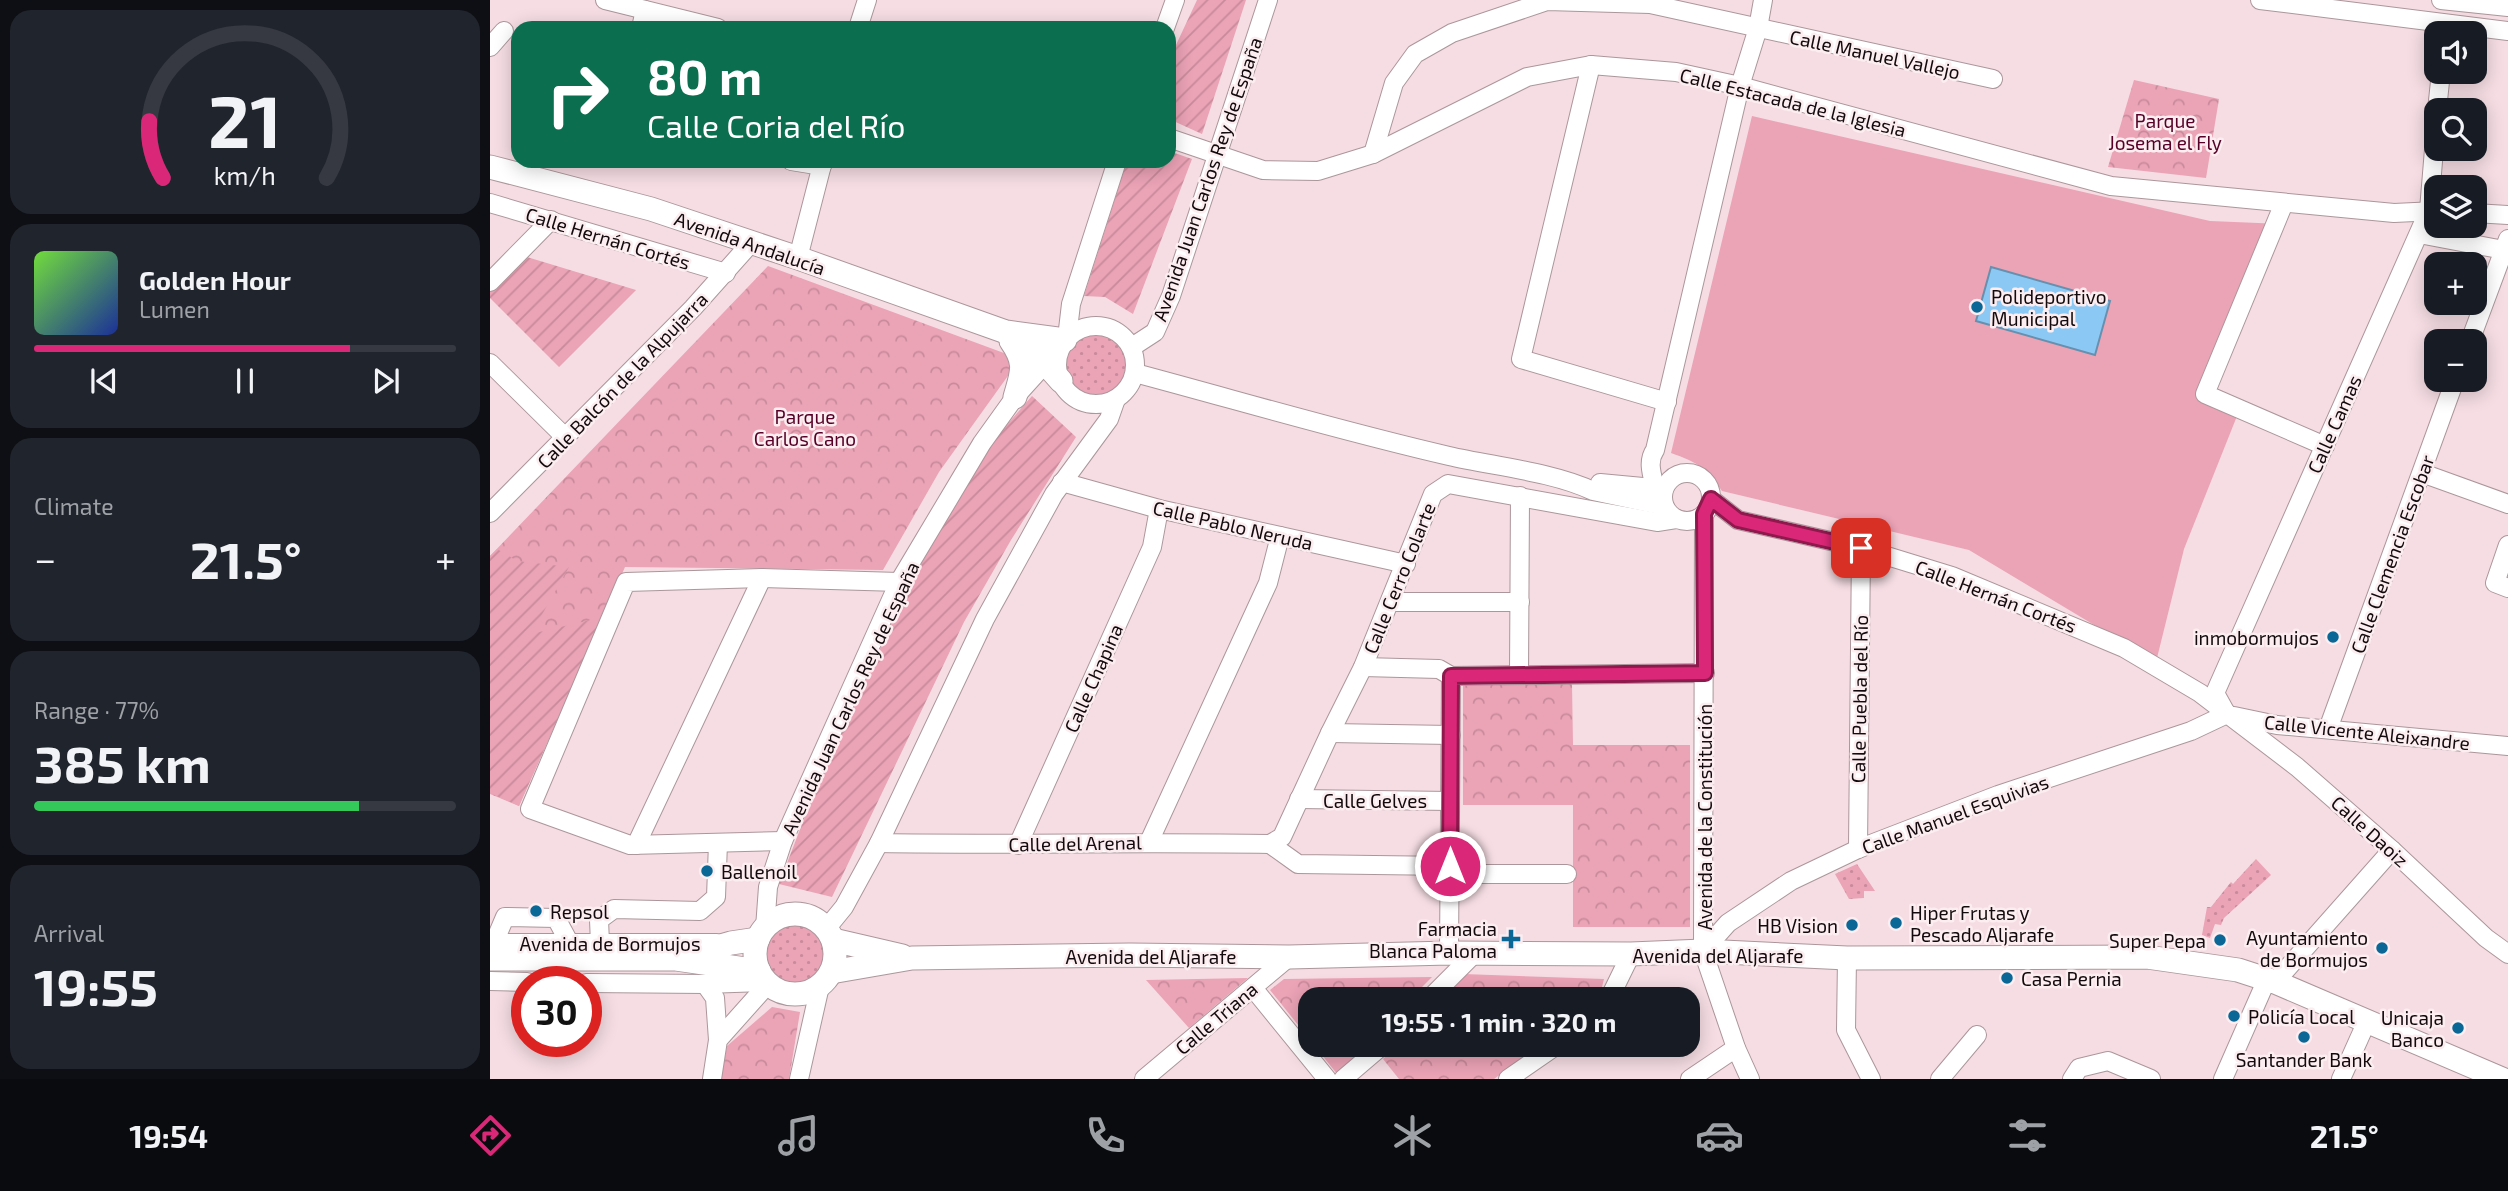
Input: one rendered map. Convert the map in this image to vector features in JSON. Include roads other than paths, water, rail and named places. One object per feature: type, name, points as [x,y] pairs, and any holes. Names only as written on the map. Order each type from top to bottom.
[{"type":"main road","name":"Avenida Andalucía","points":[[490,167],[651,209],[1006,332]]},
{"type":"main road","points":[[1006,332],[1065,341]]},
{"type":"main road","points":[[1006,332],[1045,363],[1060,382]]},
{"type":"main road","points":[[1006,332],[1020,352],[1024,368],[1015,397]]},
{"type":"main road","points":[[803,915],[816,920],[830,934],[835,951],[826,979],[810,992],[787,994],[764,979],[756,960],[762,933],[776,919],[803,915]]},
{"type":"main road","name":"Avenida de Bormujos","points":[[676,959],[762,933]]},
{"type":"main road","name":"Avenida del Aljarafe","points":[[830,934],[912,958]]},
{"type":"main road","name":"Avenida de Bormujos","points":[[491,948],[676,959],[764,979]]},
{"type":"main road","name":"Avenida del Aljarafe","points":[[826,979],[912,958],[1631,954],[1703,951],[1847,958],[2147,957],[2238,970],[2271,980],[2497,1078]]},
{"type":"street","points":[[605,0],[690,21]]},
{"type":"street","points":[[862,21],[867,0]]},
{"type":"street","points":[[1168,21],[1175,0]]},
{"type":"street","name":"Avenida Juan Carlos Rey de España","points":[[1132,347],[1155,332],[1171,296],[1268,0]]},
{"type":"street","points":[[1666,496],[1655,450],[1740,86],[1758,28],[1763,0]]},
{"type":"street","points":[[2260,0],[2424,25]]},
{"type":"street","points":[[2441,0],[2508,7]]},
{"type":"street","name":"Calle Manuel Vallejo","points":[[1373,155],[1394,83],[1415,54],[1452,33],[1547,1],[1650,4],[1993,79]]},
{"type":"street","points":[[643,21],[645,10]]},
{"type":"street","points":[[2487,30],[2508,31]]},
{"type":"street","points":[[490,47],[504,31]]},
{"type":"street","points":[[1591,65],[1521,359],[1667,402]]},
{"type":"street","name":"Calle Estacada de la Iglesia","points":[[1176,140],[1263,170],[1318,171],[1373,155],[1527,77],[1591,65],[1676,72],[1740,86],[2111,186],[2394,213],[2424,211]]},
{"type":"street","points":[[798,258],[822,168]]},
{"type":"street","points":[[1065,341],[1075,331],[1087,326],[1100,325],[1124,336],[1132,347],[1136,360],[1135,373],[1125,392],[1104,404],[1079,400],[1060,382],[1057,360],[1065,341],[1072,300],[1114,168]]},
{"type":"street","name":"Calle Hernán Cortés","points":[[490,203],[726,273]]},
{"type":"street","points":[[2284,203],[2205,394],[2325,446]]},
{"type":"street","points":[[2487,214],[2508,215]]},
{"type":"street","points":[[490,282],[551,219]]},
{"type":"street","name":"Calle Camas","points":[[2227,714],[2215,693],[2424,224]]},
{"type":"street","points":[[2418,234],[2506,245],[2474,329]]},
{"type":"street","name":"Calle Balcón de la Alpujarra","points":[[490,513],[726,273],[751,243]]},
{"type":"street","name":"Avenida Juan Carlos Rey de España","points":[[762,933],[768,887],[783,841],[899,582],[982,443],[1015,397],[1065,341]]},
{"type":"street","points":[[490,363],[566,438]]},
{"type":"street","points":[[1135,373],[1448,456],[1583,486],[1594,483],[1666,496],[1693,521],[1707,507],[1710,491],[1700,476],[1684,473],[1666,496]]},
{"type":"street","name":"Calle Clemencia Escobar","points":[[2328,729],[2451,392]]},
{"type":"street","points":[[830,934],[879,843],[985,619],[1062,482],[1109,419],[1116,399]]},
{"type":"street","points":[[2422,473],[2508,504]]},
{"type":"street","name":"Calle Pablo Neruda","points":[[1062,482],[1159,509],[1405,564]]},
{"type":"street","name":"Calle Cerro Colarte","points":[[1270,844],[1282,837],[1329,733],[1363,667],[1433,494],[1448,484],[1657,522],[1666,496]]},
{"type":"street","points":[[1519,674],[1520,496]]},
{"type":"street","name":"Calle Hernán Cortés","points":[[1707,507],[1738,520],[1861,548],[1952,576],[2124,648],[2200,692],[2227,714]]},
{"type":"street","name":"Avenida de la Constitución","points":[[1707,507],[1703,951],[1736,1048],[1750,1079]]},
{"type":"street","name":"Calle Chapina","points":[[1018,845],[1152,547],[1159,509]]},
{"type":"street","points":[[1149,842],[1268,583],[1280,536]]},
{"type":"street","points":[[2508,545],[2495,583],[2508,588]]},
{"type":"street","name":"Calle Puebla del Río","points":[[1858,849],[1861,548]]},
{"type":"street","points":[[783,841],[630,845],[530,810],[626,582],[762,578],[899,582]]},
{"type":"street","points":[[636,845],[762,578]]},
{"type":"street","points":[[1391,602],[1520,602]]},
{"type":"street","points":[[1363,667],[1439,669],[1451,676],[1705,673]]},
{"type":"street","points":[[1449,953],[1451,676]]},
{"type":"street","name":"Calle Vicente Aleixandre","points":[[2227,714],[2277,725],[2508,746]]},
{"type":"street","name":"Calle Manuel Esquivias","points":[[1703,951],[1728,923],[1791,881],[1858,849],[1998,795],[2191,731],[2227,714]]},
{"type":"street","name":"Calle Daoiz","points":[[2227,714],[2297,767],[2392,850],[2486,938],[2508,954]]},
{"type":"street","points":[[1329,733],[1451,735]]},
{"type":"street","name":"Calle Gelves","points":[[1300,799],[1450,801]]},
{"type":"street","points":[[600,943],[598,920],[614,909],[700,911],[716,897],[718,843]]},
{"type":"street","name":"Calle del Arenal","points":[[879,843],[1270,844]]},
{"type":"street","points":[[1270,844],[1298,864],[1567,874]]},
{"type":"street","points":[[2223,1079],[2271,980],[2392,850]]},
{"type":"street","points":[[491,948],[505,918],[556,918],[570,944]]},
{"type":"street","name":"Avenida de Bormujos","points":[[491,948],[600,943],[731,943]]},
{"type":"street","points":[[1441,987],[1475,954]]},
{"type":"street","points":[[1615,987],[1631,954]]},
{"type":"street","name":"Calle Triana","points":[[1143,1079],[1289,957]]},
{"type":"street","points":[[1847,958],[1846,1030],[1871,1079]]},
{"type":"street","points":[[718,1040],[764,979]]},
{"type":"street","name":"Avenida de Bormujos","points":[[602,983],[705,984],[764,979]]},
{"type":"street","points":[[799,1079],[826,979]]},
{"type":"street","name":"Avenida de Bormujos","points":[[490,981],[511,982]]},
{"type":"street","points":[[705,984],[715,998],[718,1040],[712,1079]]},
{"type":"street","points":[[1253,988],[1327,1079]]},
{"type":"street","points":[[2342,1079],[2367,1021]]},
{"type":"street","points":[[1940,1079],[1977,1035]]},
{"type":"street","points":[[1690,1079],[1736,1048]]},
{"type":"street","points":[[1343,1079],[1369,1057]]},
{"type":"street","points":[[1508,1079],[1540,1057]]},
{"type":"street","points":[[2076,1073],[2108,1061],[2151,1079]]},
{"type":"water","points":[[1991,267],[2110,301],[2095,355],[1976,321]]},
{"type":"place","name":"Polideportivo Municipal","points":[[1977,307]]},
{"type":"place","name":"inmobormujos","points":[[2333,637]]},
{"type":"place","name":"Ballenoil","points":[[707,871]]},
{"type":"place","name":"Repsol","points":[[536,911]]},
{"type":"place","name":"Hiper Frutas y Pescado Aljarafe","points":[[1896,923]]},
{"type":"place","name":"HB Vision","points":[[1852,925]]},
{"type":"place","name":"Farmacia Blanca Paloma","points":[[1511,939]]},
{"type":"place","name":"Super Pepa","points":[[2220,940]]},
{"type":"place","name":"Ayuntamiento de Bormujos","points":[[2382,948]]},
{"type":"place","name":"Casa Pernia","points":[[2007,978]]},
{"type":"place","name":"Policía Local","points":[[2234,1016]]},
{"type":"place","name":"Unicaja Banco","points":[[2458,1028]]},
{"type":"place","name":"Santander Bank","points":[[2304,1037]]},
{"type":"park label","name":"Parque Josema el Fly","points":[[2165,131]]},
{"type":"park label","name":"Parque Carlos Cano","points":[[805,427]]}]
